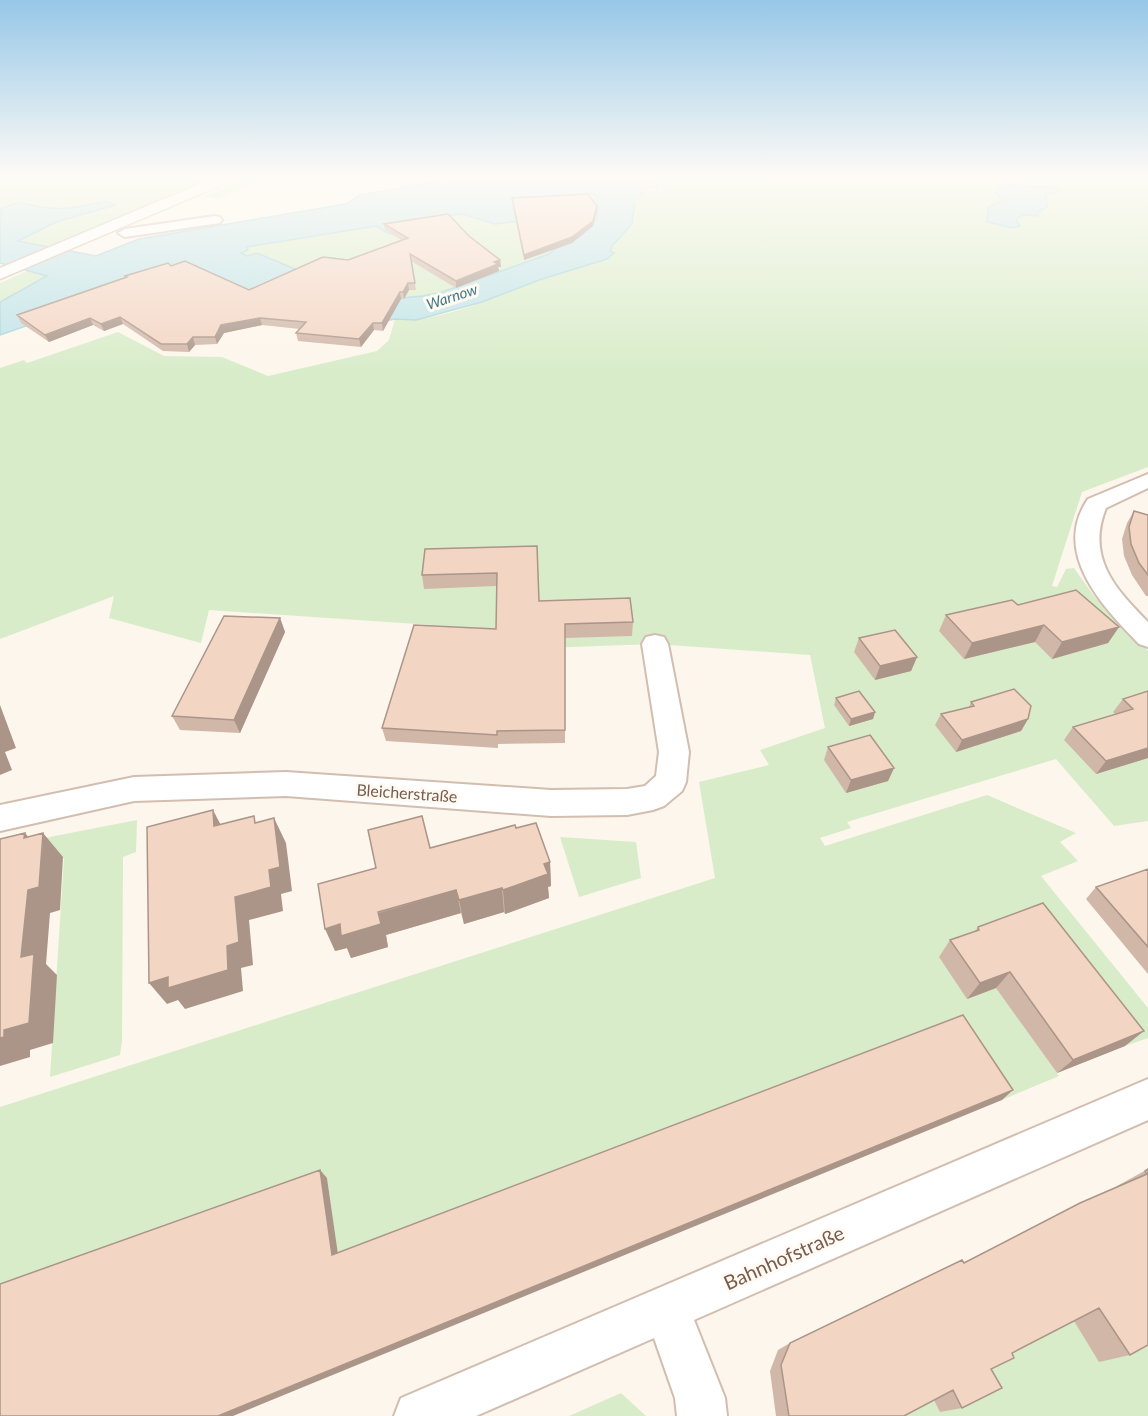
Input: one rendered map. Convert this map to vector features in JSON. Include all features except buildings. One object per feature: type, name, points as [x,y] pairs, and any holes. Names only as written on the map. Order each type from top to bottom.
[{"type":"main road","points":[[6,271],[74,243]]},
{"type":"street","points":[[1148,480],[1096,504],[1088,526],[1089,559],[1108,596],[1148,638]]},
{"type":"street","name":"Bleicherstraße","points":[[0,818],[126,790],[253,784],[286,784],[550,803],[627,802],[654,797],[671,782],[674,752],[655,644]]},
{"type":"street","name":"Bahnhofstraße","points":[[419,1416],[1148,1099]]},
{"type":"street","points":[[667,1310],[700,1398],[702,1416]]},
{"type":"green space","points":[[28,243],[60,243],[51,247]]},
{"type":"green space","points":[[270,243],[564,243],[549,254],[442,292],[401,298],[339,288],[257,253],[247,256],[240,252],[248,250],[246,247]]},
{"type":"green space","points":[[616,243],[1148,243],[1148,467],[1082,492],[1052,586],[1057,587],[1066,569],[1074,568],[1094,596],[1148,651],[1148,821],[1114,826],[1056,759],[847,822],[851,828],[820,838],[825,846],[987,795],[1076,833],[1060,842],[1078,861],[1041,876],[1148,1008],[1148,1038],[1125,1046],[1029,921],[966,944],[1059,1076],[1002,1100],[339,1261],[327,1178],[0,1295],[0,1107],[715,878],[699,782],[769,765],[760,750],[825,728],[810,655],[655,644],[489,650],[491,629],[209,610],[201,643],[109,618],[114,596],[0,639],[0,368],[24,360],[27,363],[118,332],[164,356],[222,357],[268,376],[377,351],[389,340],[395,319],[414,319],[469,307],[549,277],[607,259],[614,253],[610,251]]},
{"type":"green space","points":[[29,270],[48,276],[0,302],[0,283]]},
{"type":"green space","points":[[137,820],[136,852],[123,857],[120,1055],[50,1077],[64,858],[45,857],[31,860],[34,840]]},
{"type":"green space","points":[[560,837],[636,842],[641,878],[579,897]]},
{"type":"green space","points":[[1071,1316],[1148,1341],[1148,1416],[892,1416]]},
{"type":"green space","points":[[621,1393],[646,1416],[569,1416]]},
{"type":"water","name":"Warnow","points":[[0,243],[29,243],[96,256],[129,243],[270,243],[246,247],[248,250],[241,253],[247,256],[257,253],[302,272],[401,298],[442,292],[549,254],[564,243],[615,243],[610,251],[614,253],[607,259],[542,279],[482,302],[416,320],[395,319],[380,322],[92,303],[0,335],[0,302],[47,276],[0,263]]}]
